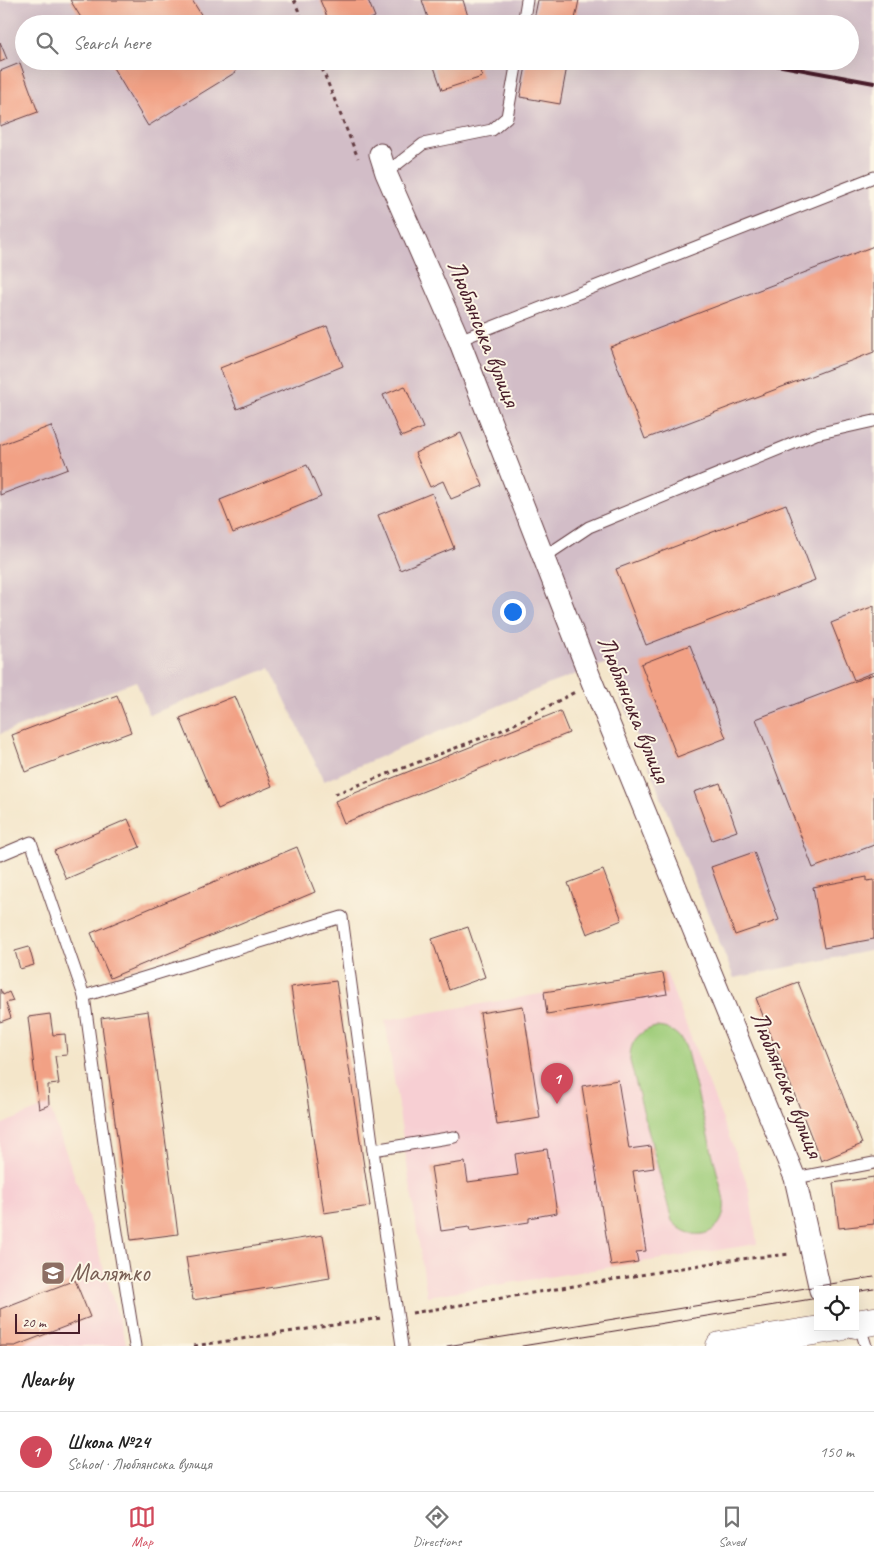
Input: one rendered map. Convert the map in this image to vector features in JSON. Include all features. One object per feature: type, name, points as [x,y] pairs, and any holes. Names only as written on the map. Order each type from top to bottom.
[{"type":"main road","points":[[720,1346],[828,1331]]},
{"type":"street","name":"Люблянська вулиця","points":[[383,164],[459,340],[592,682],[795,1178],[813,1251],[819,1286]]},
{"type":"lane","points":[[524,15],[527,0]]},
{"type":"lane","points":[[383,164],[423,144],[492,130],[507,117],[515,70]]},
{"type":"lane","points":[[459,340],[874,177]]},
{"type":"lane","points":[[544,557],[589,527],[816,434],[874,422]]},
{"type":"lane","points":[[0,855],[31,842],[84,996],[112,1201],[135,1346]]},
{"type":"lane","points":[[84,996],[342,917],[373,1150],[402,1346]]},
{"type":"lane","points":[[373,1150],[454,1137]]},
{"type":"lane","points":[[795,1178],[874,1164]]},
{"type":"path","points":[[294,0],[300,15]]},
{"type":"path","points":[[323,70],[358,159]]},
{"type":"path","points":[[336,794],[505,729],[557,703],[592,682]]},
{"type":"path","points":[[194,1346],[398,1316],[730,1260],[813,1251]]},
{"type":"shaded area","points":[[0,0],[874,0],[874,950],[734,978],[607,663],[552,683],[324,781],[270,668],[149,715],[136,681],[0,734]]},
{"type":"shaded area","points":[[666,973],[749,1188],[757,1244],[427,1296],[385,1020]]},
{"type":"shaded area","name":"Малятко","points":[[49,1105],[83,1200],[127,1346],[0,1346],[0,1125]]},
{"type":"green space","points":[[656,1027],[674,1033],[681,1039],[686,1048],[724,1200],[724,1212],[721,1221],[707,1233],[690,1233],[680,1229],[672,1221],[630,1061],[631,1049],[636,1039],[644,1031]]},
{"type":"building","points":[[70,0],[192,0],[201,15],[79,15]]},
{"type":"building","points":[[320,0],[368,0],[374,15],[326,15]]},
{"type":"building","points":[[422,0],[463,0],[468,15],[427,15]]},
{"type":"building","points":[[538,0],[579,0],[576,15],[535,15]]},
{"type":"building","points":[[0,42],[7,59],[0,62]]},
{"type":"building","points":[[15,65],[15,70],[23,70],[38,112],[0,126],[0,71]]},
{"type":"building","points":[[114,70],[235,70],[236,72],[148,126]]},
{"type":"building","points":[[435,70],[480,70],[482,77],[442,90]]},
{"type":"building","points":[[525,70],[566,70],[560,104],[520,97]]},
{"type":"building","points":[[874,246],[874,352],[645,439],[610,347]]},
{"type":"building","points":[[327,326],[343,366],[237,409],[220,368]]},
{"type":"building","points":[[405,386],[423,428],[401,437],[383,395]]},
{"type":"building","points":[[51,426],[68,469],[0,495],[0,445]]},
{"type":"building","points":[[461,433],[483,486],[451,499],[443,481],[430,487],[415,453]]},
{"type":"building","points":[[307,465],[321,497],[233,533],[220,500]]},
{"type":"building","points":[[432,493],[454,548],[400,570],[378,515]]},
{"type":"building","points":[[786,504],[815,580],[646,645],[616,569]]},
{"type":"building","points":[[874,606],[874,672],[854,680],[831,623]]},
{"type":"building","points":[[690,645],[726,738],[677,757],[641,664]]},
{"type":"building","points":[[874,674],[874,845],[813,868],[756,719]]},
{"type":"building","points":[[117,695],[131,732],[25,772],[12,735]]},
{"type":"building","points":[[235,696],[272,786],[218,809],[180,718]]},
{"type":"building","points":[[560,711],[569,733],[344,823],[335,801]]},
{"type":"building","points":[[720,783],[737,831],[712,840],[694,792]]},
{"type":"building","points":[[128,819],[140,847],[66,879],[54,851]]},
{"type":"building","points":[[297,847],[315,892],[110,978],[91,933]]},
{"type":"building","points":[[754,852],[779,920],[735,935],[711,867]]},
{"type":"building","points":[[603,870],[622,920],[587,934],[568,883]]},
{"type":"building","points":[[867,877],[867,881],[874,880],[874,939],[824,948],[813,887]]},
{"type":"building","points":[[468,927],[485,977],[449,990],[432,939]]},
{"type":"building","points":[[29,947],[34,965],[20,969],[15,951]]},
{"type":"building","points":[[663,973],[667,994],[547,1014],[544,992]]},
{"type":"building","points":[[336,981],[370,1206],[324,1213],[291,987]]},
{"type":"building","points":[[798,982],[862,1144],[821,1161],[756,998]]},
{"type":"building","points":[[0,989],[3,995],[9,992],[13,1001],[6,1003],[11,1018],[0,1022]]},
{"type":"building","points":[[523,1006],[540,1118],[497,1125],[480,1013]]},
{"type":"building","points":[[148,1011],[178,1234],[131,1240],[101,1018]]},
{"type":"building","points":[[50,1014],[53,1035],[65,1034],[67,1055],[55,1056],[59,1084],[48,1085],[49,1105],[39,1109],[28,1017]]},
{"type":"building","points":[[618,1080],[629,1149],[651,1146],[654,1168],[633,1171],[646,1251],[636,1252],[638,1262],[611,1266],[582,1086]]},
{"type":"building","points":[[547,1149],[557,1213],[529,1218],[529,1222],[470,1231],[469,1227],[441,1231],[431,1167],[465,1162],[468,1182],[518,1175],[515,1154]]},
{"type":"building","points":[[874,1177],[874,1224],[839,1228],[833,1183]]},
{"type":"building","points":[[323,1235],[330,1278],[193,1300],[186,1257]]},
{"type":"building","points":[[75,1280],[90,1317],[15,1346],[0,1346],[0,1309]]},
{"type":"tram line","points":[[447,1346],[874,1277]]},
{"type":"tram line","points":[[859,1291],[874,1289]]},
{"type":"tram line","points":[[522,1346],[814,1299]]},
{"type":"railway","points":[[804,70],[874,83]]},
{"type":"place","name":"Школа №24","points":[[557,1104]]},
{"type":"place","name":"Малятко","points":[[53,1273]]}]
